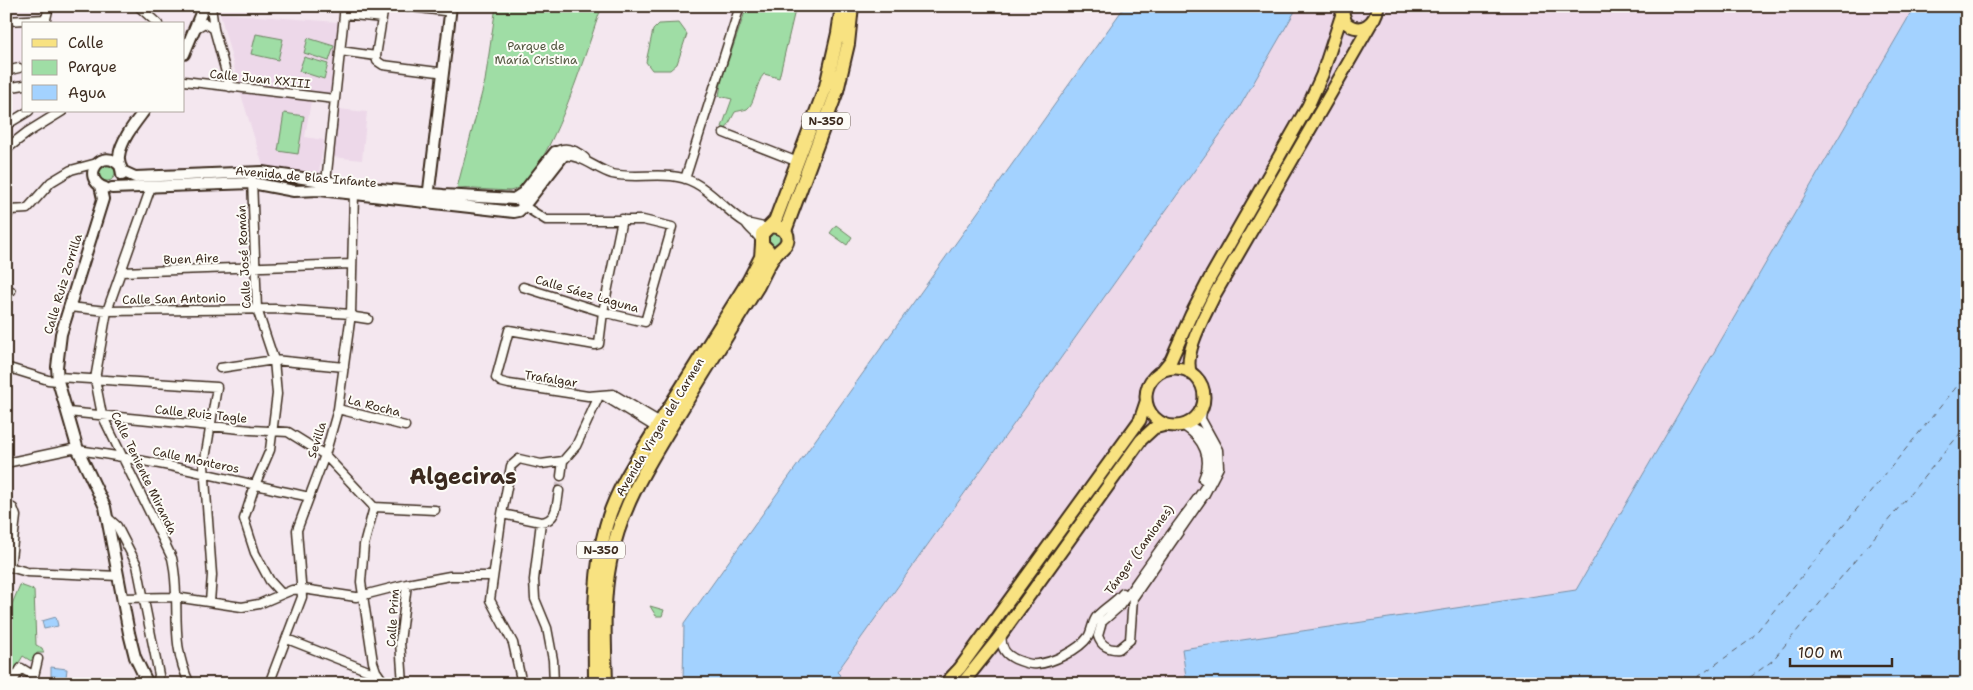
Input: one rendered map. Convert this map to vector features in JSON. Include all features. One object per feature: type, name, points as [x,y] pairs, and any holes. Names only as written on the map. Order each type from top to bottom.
[{"type":"highway","name":"N-350","points":[[762,242],[762,234],[775,221],[826,86],[842,6]]},
{"type":"highway","name":"N-350","points":[[779,251],[786,244],[785,231],[837,91],[848,44],[852,6]]},
{"type":"highway","points":[[769,227],[779,227],[785,231]]},
{"type":"highway","points":[[762,242],[769,251],[779,251]]},
{"type":"highway","name":"Avenida Virgen del Carmen","points":[[595,684],[594,597],[598,561],[606,524],[616,500],[661,428],[761,257],[762,242]]},
{"type":"highway","name":"Avenida Virgen del Carmen","points":[[606,684],[606,594],[609,564],[615,539],[632,495],[661,428],[758,286],[779,251]]},
{"type":"main road","points":[[1192,374],[1189,363],[1194,342],[1215,294],[1379,7]]},
{"type":"main road","points":[[185,52],[207,8]]},
{"type":"main road","points":[[185,45],[207,8]]},
{"type":"main road","points":[[426,197],[438,72],[447,8]]},
{"type":"main road","points":[[426,197],[447,8]]},
{"type":"main road","points":[[1342,10],[1346,23],[1355,28],[1365,27],[1373,20]]},
{"type":"main road","points":[[945,684],[960,668],[1143,415],[1148,386],[1153,378],[1171,360],[1210,278],[1308,106],[1322,75],[1342,10]]},
{"type":"main road","points":[[137,112],[128,124],[116,150],[108,159],[98,163],[94,169],[93,177],[100,186],[112,188],[120,182],[121,169],[118,158],[127,137],[143,112]]},
{"type":"main road","points":[[521,202],[559,154]]},
{"type":"main road","points":[[108,159],[116,161],[121,169]]},
{"type":"main road","name":"Avenida de Blas Infante","points":[[121,169],[135,177],[252,171],[514,212],[519,211],[521,202]]},
{"type":"main road","name":"Avenida de Blas Infante","points":[[112,188],[252,183],[294,190],[426,197]]},
{"type":"main road","name":"Calle Ruiz Zorrilla","points":[[100,186],[102,199],[58,344],[56,358],[58,379],[78,450],[105,507],[129,633],[135,656],[148,684]]},
{"type":"main road","name":"Calle Ruiz Zorrilla","points":[[102,199],[106,198],[112,188]]},
{"type":"main road","points":[[962,684],[1002,633],[1141,440],[1154,428],[1166,425],[1183,425],[1194,420],[1202,409],[1204,402],[1203,390],[1198,380],[1192,374],[1177,368],[1162,371]]},
{"type":"main road","points":[[1146,402],[1153,416],[1166,425]]},
{"type":"street","points":[[6,21],[46,19],[49,6]]},
{"type":"street","points":[[138,6],[156,22]]},
{"type":"street","points":[[384,6],[376,56],[377,61],[382,65],[438,72]]},
{"type":"street","points":[[403,6],[447,8]]},
{"type":"street","points":[[685,179],[740,6]]},
{"type":"street","points":[[207,8],[230,87]]},
{"type":"street","points":[[326,182],[344,10],[382,18]]},
{"type":"street","points":[[199,26],[206,24],[214,29]]},
{"type":"street","points":[[340,51],[376,56]]},
{"type":"street","points":[[6,70],[19,68]]},
{"type":"street","name":"Calle Juan XXIII","points":[[185,81],[334,98]]},
{"type":"street","points":[[6,88],[22,85]]},
{"type":"street","points":[[6,125],[26,112]]},
{"type":"street","points":[[6,149],[28,132],[60,112]]},
{"type":"street","points":[[724,133],[798,162]]},
{"type":"street","points":[[559,154],[573,155],[605,171],[620,175],[685,179],[703,188],[746,223],[748,227],[758,234],[762,242]]},
{"type":"street","points":[[6,220],[10,210],[23,211],[32,206],[51,182],[71,170],[98,163]]},
{"type":"street","points":[[80,168],[93,177]]},
{"type":"street","name":"Calle José Román","points":[[252,171],[257,309],[274,360],[277,394],[274,431],[270,450],[255,485],[244,519],[255,553],[264,570],[281,593]]},
{"type":"street","name":"Calle Teniente Miranda","points":[[152,187],[107,311],[95,379],[102,415],[172,558],[176,640],[184,672],[190,684]]},
{"type":"street","name":"Sevilla","points":[[270,684],[302,597],[303,589],[297,530],[324,455],[338,409],[351,314],[354,193]]},
{"type":"street","points":[[521,202],[546,220],[622,219],[603,312]]},
{"type":"street","name":"Calle Sáez Laguna","points":[[523,287],[603,312],[645,322],[672,227],[643,220],[622,219]]},
{"type":"street","points":[[746,223],[769,227]]},
{"type":"street","name":"Buen Aire","points":[[121,272],[352,264]]},
{"type":"street","name":"Calle San Antonio","points":[[69,307],[107,311],[257,309],[351,314],[355,317],[368,319]]},
{"type":"street","name":"Trafalgar","points":[[603,312],[600,342],[596,345],[509,330],[496,378],[509,384],[601,396],[613,394],[661,428]]},
{"type":"street","points":[[220,368],[274,360],[344,367]]},
{"type":"street","points":[[6,366],[48,380],[95,379],[217,387],[204,465],[212,575],[210,602]]},
{"type":"street","points":[[522,684],[513,642],[490,600],[511,466],[519,459],[541,464],[556,464],[563,461],[576,446],[601,396]]},
{"type":"street","name":"La Rocha","points":[[338,409],[405,426]]},
{"type":"street","points":[[1183,425],[1198,430],[1210,446],[1213,458],[1211,472],[1197,497],[1153,560],[1118,607],[1099,627],[1099,640],[1109,648],[1119,649],[1130,640],[1133,598],[1205,494],[1216,474],[1220,461],[1218,450],[1201,419],[1202,409]]},
{"type":"street","name":"Calle Ruiz Tagle","points":[[68,412],[288,432],[324,455],[374,507]]},
{"type":"street","name":"Tánger (Camiones)","points":[[1002,633],[1000,642],[1006,652],[1016,660],[1037,664],[1072,651],[1084,641],[1097,616],[1122,595],[1202,481],[1207,466],[1205,450],[1196,436],[1183,425]]},
{"type":"street","name":"Calle Monteros","points":[[6,463],[72,449],[122,456],[309,497]]},
{"type":"street","points":[[561,476],[563,461]]},
{"type":"street","points":[[502,514],[541,522],[547,521],[555,514],[559,491]]},
{"type":"street","points":[[6,505],[13,508],[16,516],[8,567],[27,572],[118,576]]},
{"type":"street","points":[[385,684],[376,671],[373,662],[361,582],[364,545],[374,507],[435,510]]},
{"type":"street","points":[[107,517],[117,526],[134,558],[159,675],[157,684]]},
{"type":"street","points":[[541,522],[534,580],[535,599],[547,628],[553,660],[554,684]]},
{"type":"street","points":[[122,598],[175,597],[242,607],[259,604],[281,593],[303,589],[339,596],[356,597],[362,594],[450,576],[493,576]]},
{"type":"street","name":"Calle Prim","points":[[403,684],[400,642],[407,584]]},
{"type":"street","points":[[287,639],[372,672],[376,671]]},
{"type":"street","points":[[13,683],[21,668],[34,676],[38,659]]},
{"type":"shaded area","points":[[1298,6],[1915,6],[1576,590],[1182,649],[1187,684],[641,684],[836,680],[837,673],[1239,108]]},
{"type":"shaded area","points":[[220,13],[338,22],[330,94],[238,82]]},
{"type":"shaded area","points":[[240,91],[311,101],[305,137],[324,140],[319,173],[263,166]]},
{"type":"shaded area","points":[[338,109],[367,112],[362,160],[333,157]]},
{"type":"green space","name":"Parque de María Cristina","points":[[496,6],[602,6],[565,110],[538,164],[524,183],[510,191],[457,188],[485,81]]},
{"type":"green space","points":[[747,6],[796,6],[779,78],[764,74],[750,106],[747,109],[735,112],[726,129],[722,127],[732,99],[719,96],[722,79]]},
{"type":"green space","points":[[679,23],[687,34],[677,64],[670,70],[652,70],[646,62],[653,30],[659,24]]},
{"type":"green space","points":[[256,34],[283,39],[278,60],[251,54]]},
{"type":"green space","points":[[308,38],[334,46],[329,61],[304,53]]},
{"type":"green space","points":[[304,57],[328,64],[324,79],[299,71]]},
{"type":"green space","points":[[284,113],[304,116],[298,154],[278,151]]},
{"type":"green space","points":[[107,165],[115,173],[107,181],[99,173]]},
{"type":"green space","points":[[836,225],[852,237],[847,245],[830,233]]},
{"type":"green space","points":[[775,232],[780,234],[782,239],[780,244],[775,246],[770,244],[768,239],[770,234]]},
{"type":"green space","points":[[20,585],[34,590],[36,645],[42,648],[44,653],[37,653],[31,661],[23,656],[6,684],[6,612],[12,604]]},
{"type":"green space","points":[[650,606],[664,610],[662,616],[656,616]]},
{"type":"water","points":[[1125,6],[1298,6],[1239,108],[837,672],[840,675],[836,680],[683,682],[684,624]]},
{"type":"water","points":[[1915,6],[1967,6],[1967,684],[1187,684],[1182,649],[1576,590]]},
{"type":"water","points":[[56,617],[58,626],[44,629],[42,621]]},
{"type":"water","points":[[51,667],[67,669],[66,677],[51,676]]},
{"type":"ferry route","points":[[1688,684],[1750,640],[1967,374]]},
{"type":"ferry route","points":[[1741,684],[1772,661],[1967,425]]},
{"type":"tunnel","points":[[559,491],[561,476]]},
{"type":"district","name":"Algeciras","points":[[463,476]]}]
